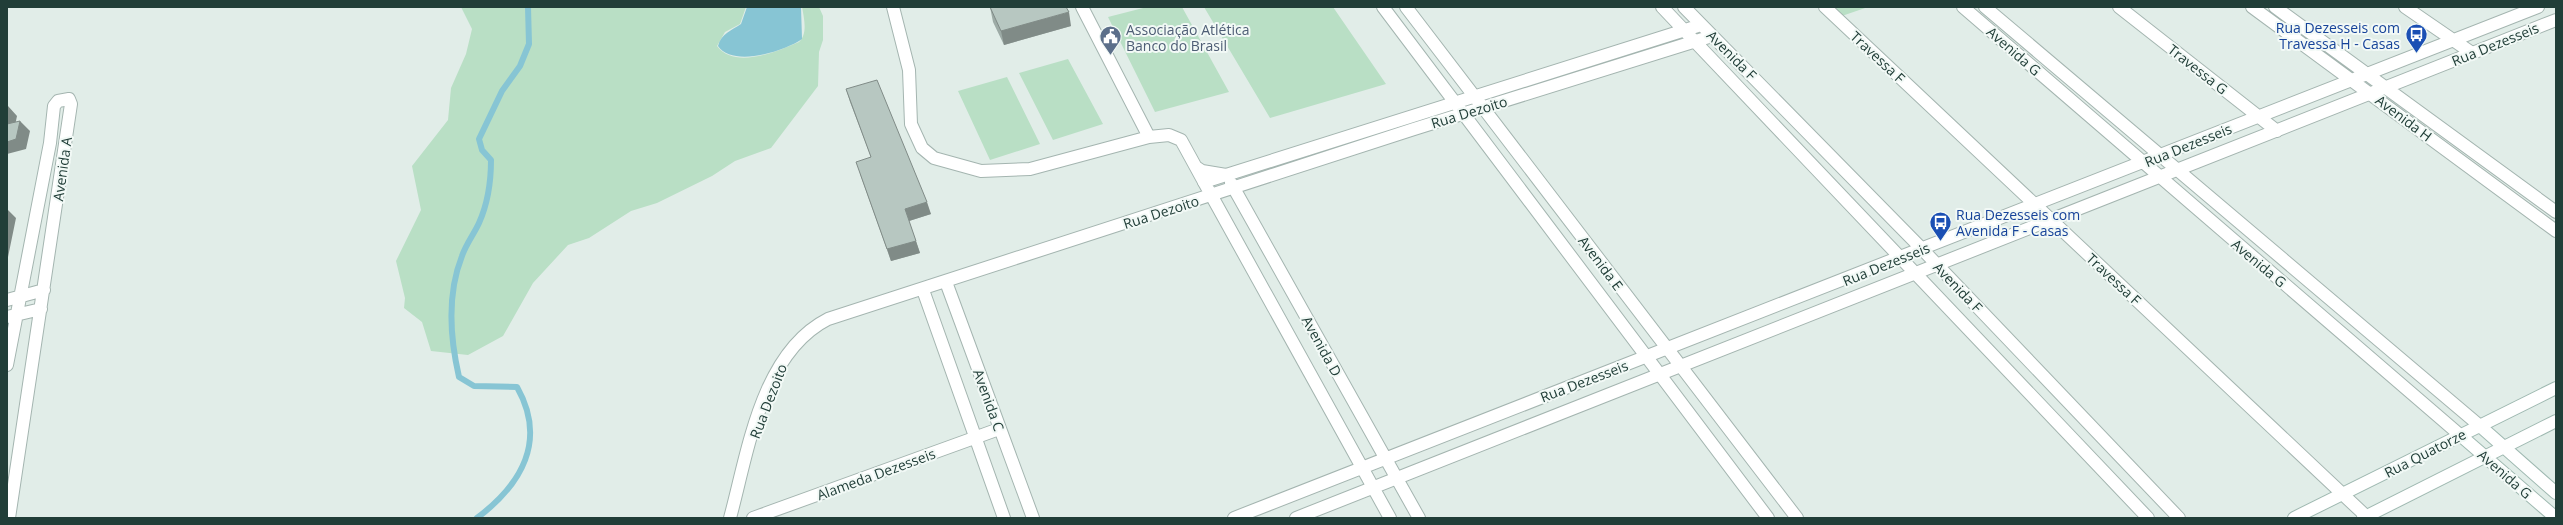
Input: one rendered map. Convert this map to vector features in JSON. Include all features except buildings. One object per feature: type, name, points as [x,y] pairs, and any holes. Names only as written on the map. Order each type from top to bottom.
[{"type":"street","points":[[893,7],[909,70],[912,124],[915,137],[922,148],[934,158],[981,171],[1030,169],[1149,137],[1082,7]]},
{"type":"street","name":"Avenida E","points":[[1383,7],[1768,518]]},
{"type":"street","name":"Avenida E","points":[[1406,7],[1797,518]]},
{"type":"street","name":"Avenida F","points":[[1662,7],[2148,518]]},
{"type":"street","name":"Avenida F","points":[[1684,7],[1922,249],[2179,518]]},
{"type":"street","name":"Travessa F","points":[[1825,7],[2366,517]]},
{"type":"street","name":"Avenida G","points":[[1963,7],[2158,178],[2556,518]]},
{"type":"street","name":"Avenida G","points":[[1985,7],[2480,426],[2556,493]]},
{"type":"street","name":"Travessa G","points":[[2119,7],[2277,131]]},
{"type":"street","name":"Avenida H","points":[[2252,7],[2371,93],[2556,231]]},
{"type":"street","name":"Avenida H","points":[[2275,7],[2387,87],[2556,212]]},
{"type":"street","points":[[2405,7],[2472,53]]},
{"type":"street","points":[[2535,7],[2555,21]]},
{"type":"street","name":"Rua Dezesseis","points":[[1234,518],[1901,258],[2535,7]]},
{"type":"street","name":"Rua Dezesseis","points":[[1296,518],[2555,21]]},
{"type":"street","name":"Rua Dezoito","points":[[1204,182],[1701,25]]},
{"type":"street","name":"Rua Dezoito","points":[[730,518],[767,396],[776,373],[797,341],[814,326],[828,319],[923,290],[1463,114],[1712,36]]},
{"type":"street","name":"Avenida A","points":[[7,365],[12,316],[20,296],[50,143],[54,106],[58,101],[66,98],[69,99],[71,104],[9,518]]},
{"type":"street","name":"Avenida D","points":[[1149,137],[1169,135],[1178,138],[1212,195],[1390,518]]},
{"type":"street","points":[[1196,167],[1202,171],[1226,175]]},
{"type":"street","name":"Avenida D","points":[[1226,175],[1419,518]]},
{"type":"street","points":[[2250,256],[2268,246]]},
{"type":"street","name":"Avenida C","points":[[946,282],[999,429],[1034,518]]},
{"type":"street","points":[[7,300],[44,290]]},
{"type":"street","name":"Avenida C","points":[[923,290],[1004,518]]},
{"type":"street","points":[[12,316],[41,309]]},
{"type":"street","name":"Rua Quatorze","points":[[2294,518],[2556,388]]},
{"type":"street","points":[[2366,517],[2556,421]]},
{"type":"street","name":"Alameda Dezesseis","points":[[753,518],[999,429]]},
{"type":"green space","points":[[461,7],[746,7],[740,24],[725,32],[717,46],[725,53],[734,57],[745,58],[769,54],[799,42],[804,35],[802,7],[819,7],[823,16],[823,40],[819,52],[818,86],[771,148],[735,161],[712,176],[657,203],[631,211],[589,238],[568,245],[533,283],[503,336],[468,355],[431,351],[422,322],[404,308],[405,298],[396,261],[421,210],[412,166],[448,120],[451,88],[466,54],[472,29]]},
{"type":"green space","points":[[1147,7],[1182,7],[1229,92],[1155,112],[1108,17]]},
{"type":"green space","points":[[1204,7],[1333,7],[1386,84],[1270,118]]},
{"type":"green space","points":[[1825,7],[1868,7],[1836,18]]},
{"type":"green space","points":[[1068,59],[1103,124],[1053,140],[1019,73]]},
{"type":"green space","points":[[1007,77],[1040,144],[990,160],[958,91]]},
{"type":"water","points":[[747,7],[801,7],[802,39],[784,48],[759,55],[747,57],[725,53],[718,46],[719,42],[727,33],[741,24]]},
{"type":"waterway","points":[[477,518],[493,505],[517,476],[525,460],[529,443],[530,425],[526,406],[517,387],[474,386],[459,377],[452,332],[452,301],[457,271],[462,256],[485,208],[488,192],[491,160],[482,150],[479,139],[502,91],[520,66],[529,44],[528,7]]},
{"type":"place","name":"Rua Dezesseis com Travessa H - Casas","points":[[2416,54]]},
{"type":"place","name":"Associação Atlética Banco do Brasil","points":[[1111,56]]},
{"type":"place","name":"Rua Dezesseis com Avenida F - Casas","points":[[1941,242]]}]
